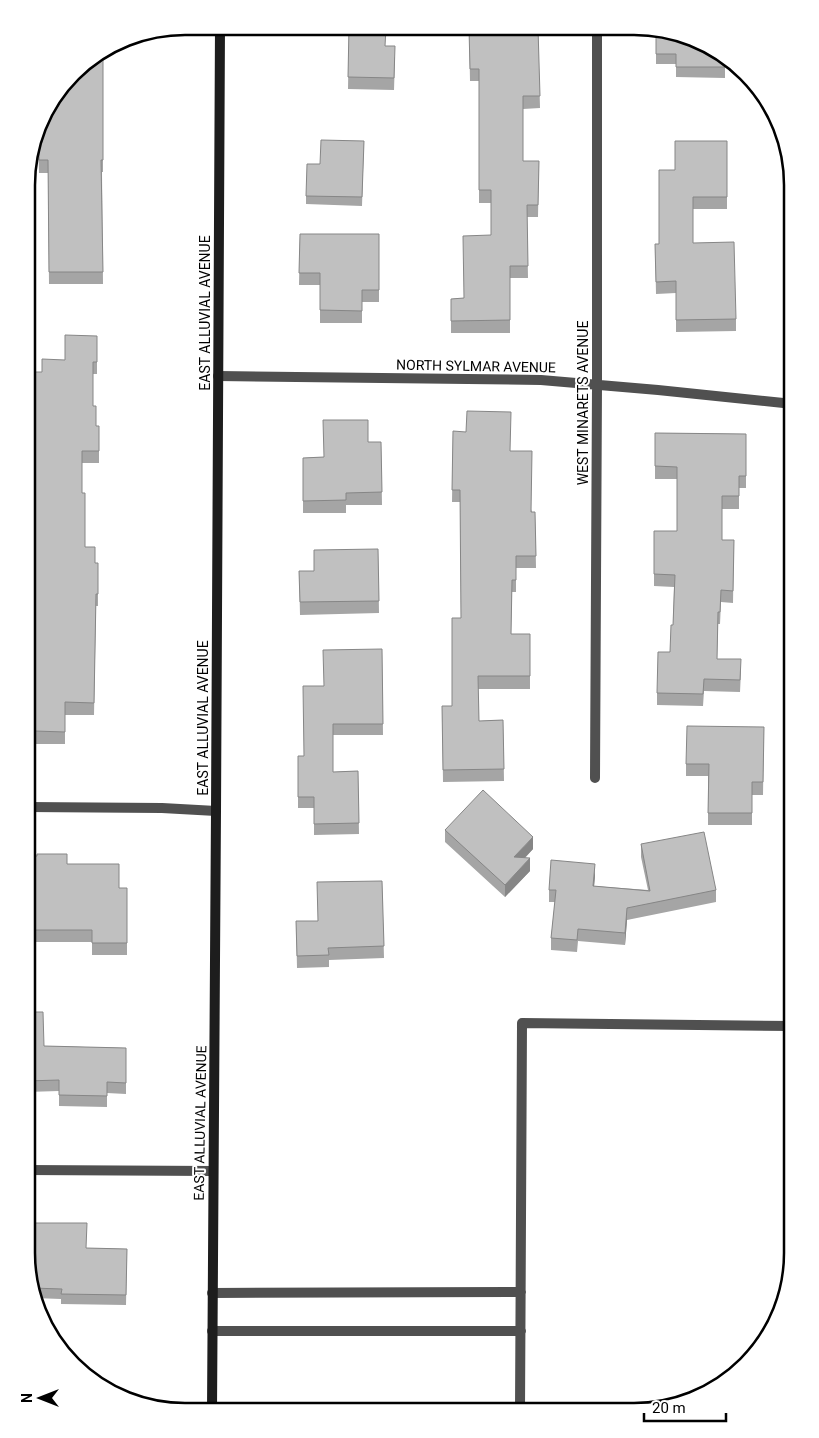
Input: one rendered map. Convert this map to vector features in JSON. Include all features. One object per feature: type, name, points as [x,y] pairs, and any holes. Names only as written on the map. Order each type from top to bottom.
[{"type":"street","name":"EAST ALLUVIAL AVENUE","points":[[212,1403],[220,35]]},
{"type":"street","name":"WEST MINARETS AVENUE","points":[[595,778],[597,35]]},
{"type":"street","name":"NORTH SYLMAR AVENUE","points":[[218,376],[541,380],[784,403]]},
{"type":"street","points":[[35,807],[162,808],[216,811]]},
{"type":"street","points":[[520,1403],[522,1023],[784,1026]]},
{"type":"street","points":[[35,1170],[213,1171]]},
{"type":"street","points":[[212,1293],[521,1292]]},
{"type":"street","points":[[212,1331],[521,1331]]},
{"type":"building","points":[[349,35],[386,35],[385,46],[395,46],[394,78],[348,77]]},
{"type":"building","points":[[469,35],[538,35],[540,96],[523,96],[523,161],[539,161],[538,205],[527,205],[528,266],[510,266],[510,320],[451,321],[451,299],[464,298],[463,236],[491,235],[491,190],[479,190],[479,69],[470,69]]},
{"type":"building","points":[[656,36],[700,50],[725,67],[676,67],[676,54],[656,54]]},
{"type":"building","points":[[103,59],[103,160],[101,160],[103,272],[49,272],[48,160],[39,160],[40,146],[46,127],[60,102],[86,72]]},
{"type":"building","points":[[321,140],[364,141],[362,197],[306,196],[307,164],[320,164]]},
{"type":"building","points":[[675,141],[727,141],[727,197],[693,197],[693,243],[734,242],[736,319],[676,320],[676,281],[656,282],[655,244],[659,244],[659,170],[675,170]]},
{"type":"building","points":[[300,234],[379,234],[379,290],[362,290],[362,311],[320,310],[320,273],[299,273]]},
{"type":"building","points":[[65,335],[97,336],[97,362],[93,362],[93,406],[96,406],[96,426],[99,426],[99,451],[82,451],[82,493],[85,493],[85,547],[95,547],[95,563],[98,563],[94,703],[65,702],[65,732],[35,731],[35,372],[42,372],[42,359],[65,360]]},
{"type":"building","points":[[467,411],[511,412],[510,451],[532,451],[531,512],[535,512],[536,556],[516,556],[516,580],[512,580],[511,634],[530,634],[530,676],[478,676],[479,721],[503,720],[504,769],[443,770],[442,706],[452,706],[452,618],[461,618],[460,490],[452,490],[453,431],[466,432]]},
{"type":"building","points":[[323,420],[368,420],[368,442],[381,442],[382,492],[346,493],[346,500],[303,501],[303,458],[324,457]]},
{"type":"building","points":[[655,433],[746,434],[746,476],[739,476],[739,496],[722,496],[722,540],[734,540],[733,591],[721,590],[720,612],[718,612],[717,659],[741,659],[740,680],[704,679],[703,694],[657,693],[658,652],[670,652],[675,575],[654,574],[654,531],[677,531],[677,467],[655,466]]},
{"type":"building","points":[[378,549],[379,601],[300,602],[299,571],[314,571],[314,550]]},
{"type":"building","points":[[382,649],[383,724],[333,724],[333,772],[358,771],[359,823],[314,824],[314,797],[298,797],[298,756],[304,756],[303,686],[324,686],[323,650]]},
{"type":"building","points":[[687,726],[764,727],[763,782],[752,782],[752,813],[708,813],[709,764],[686,764]]},
{"type":"building","points":[[483,790],[533,837],[514,857],[530,858],[505,885],[445,830]]},
{"type":"building","points":[[704,832],[716,890],[627,908],[625,933],[578,929],[577,940],[551,938],[556,890],[549,890],[551,860],[595,864],[593,886],[650,891],[641,844]]},
{"type":"building","points":[[37,854],[67,854],[67,864],[119,864],[119,888],[127,888],[127,943],[92,943],[92,930],[35,930],[35,856]]},
{"type":"building","points":[[382,881],[384,946],[328,948],[329,955],[297,956],[296,921],[318,921],[317,882]]},
{"type":"building","points":[[35,1012],[43,1012],[44,1046],[126,1048],[126,1083],[107,1082],[107,1096],[59,1095],[59,1080],[35,1081]]},
{"type":"building","points":[[35,1223],[87,1223],[86,1248],[127,1249],[126,1295],[61,1294],[62,1289],[39,1288],[36,1273]]}]
